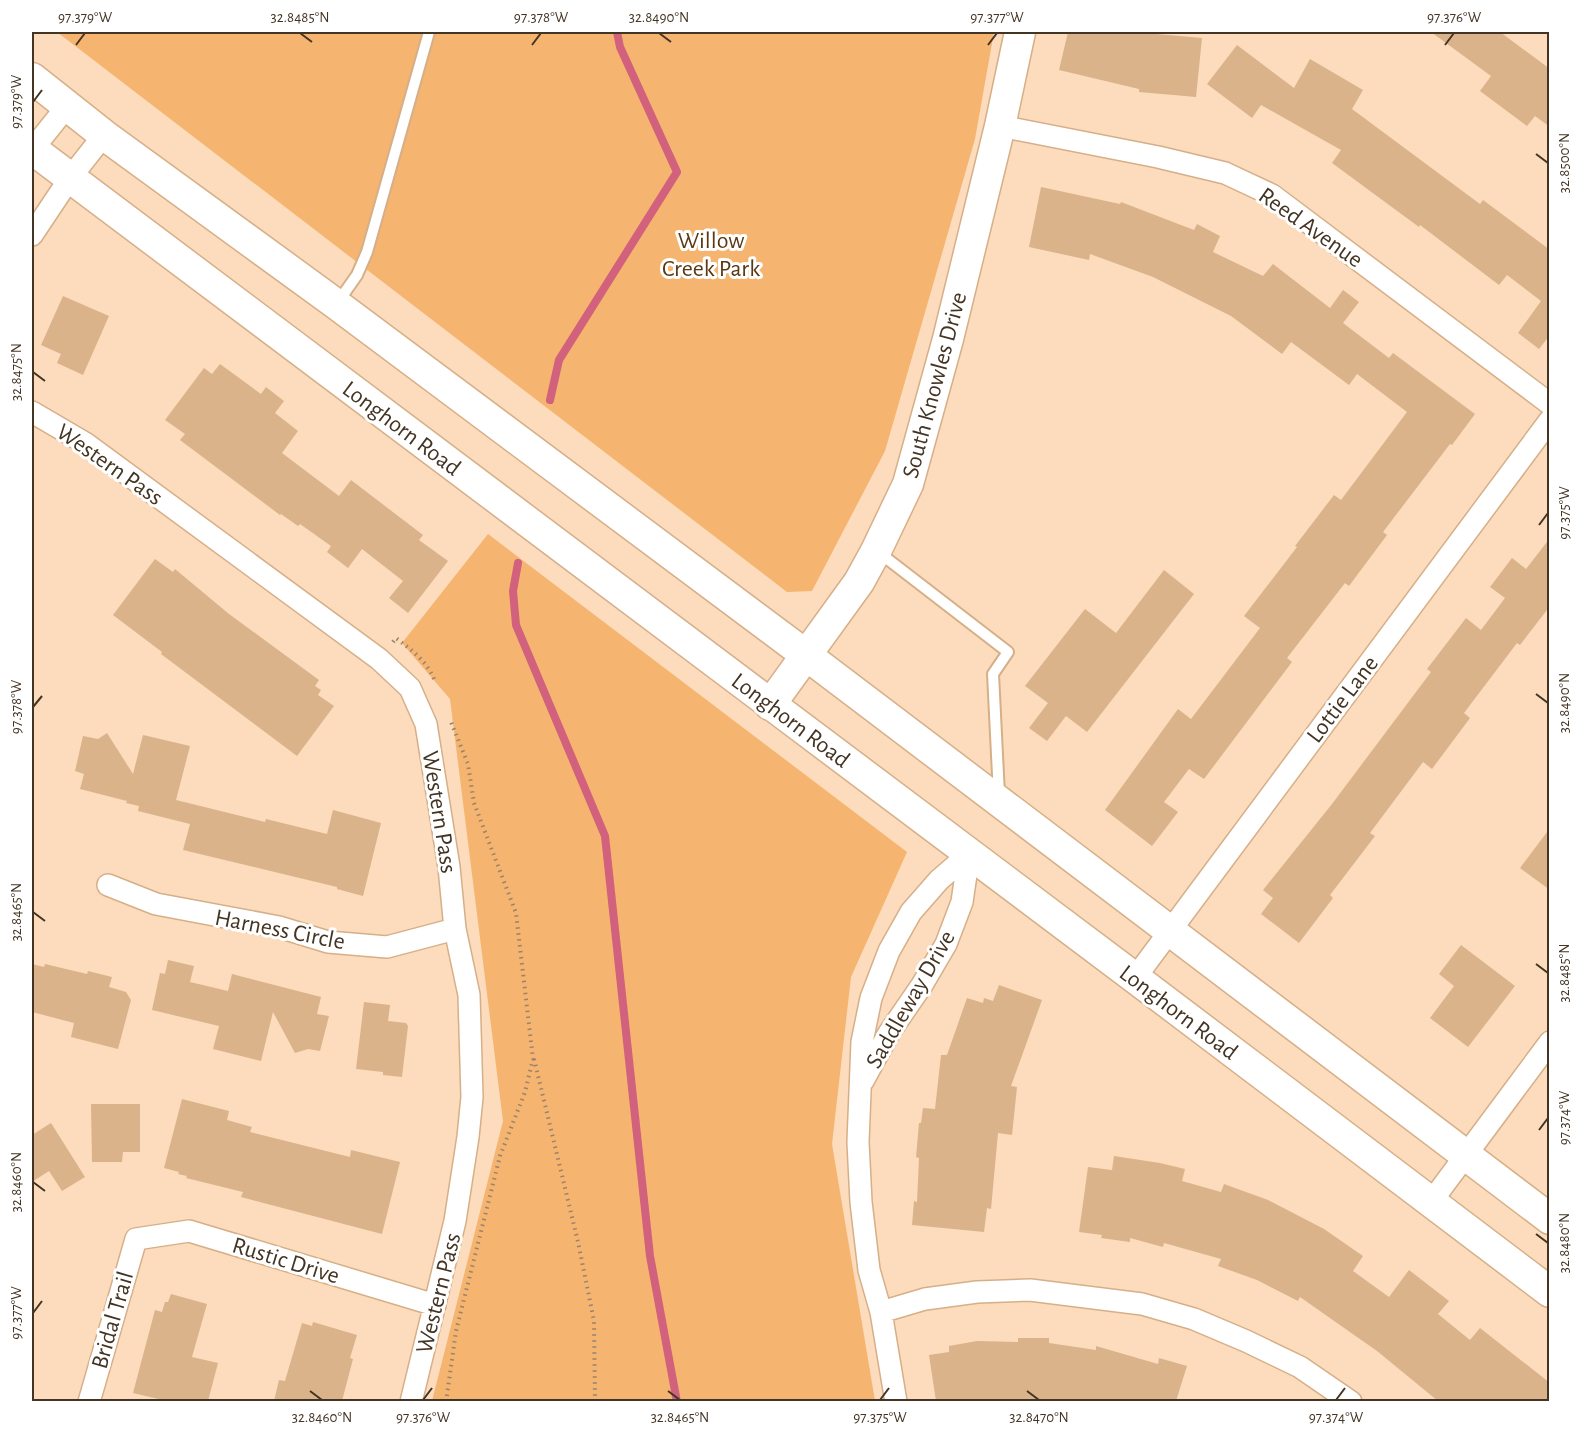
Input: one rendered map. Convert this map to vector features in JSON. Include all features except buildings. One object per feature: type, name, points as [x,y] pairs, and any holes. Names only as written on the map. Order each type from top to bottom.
[{"type":"main road","name":"South Knowles Drive","points":[[770,705],[859,582],[908,484],[948,339],[1000,126],[1020,32]]},
{"type":"main road","points":[[32,78],[104,135],[336,304],[806,655],[1550,1219]]},
{"type":"main road","name":"Longhorn Road","points":[[32,149],[1550,1292]]},
{"type":"street","points":[[32,149],[68,105]]},
{"type":"street","name":"Reed Avenue","points":[[1000,126],[1158,157],[1226,173],[1272,195],[1550,404]]},
{"type":"street","points":[[32,235],[70,178],[104,135]]},
{"type":"street","name":"Western Pass","points":[[32,412],[95,450],[379,659],[410,688],[426,724],[449,867],[455,929],[469,995],[472,1097],[455,1221],[411,1401]]},
{"type":"street","name":"Lottie Lane","points":[[1135,978],[1550,420]]},
{"type":"street","name":"Saddleway Drive","points":[[896,1401],[881,1312],[869,1270],[861,1202],[858,1142],[862,1042],[871,998],[889,951],[911,912],[939,880],[969,854]]},
{"type":"street","name":"Saddleway Drive","points":[[860,1087],[889,1033],[922,985],[946,944],[962,902],[969,854]]},
{"type":"street","name":"Harness Circle","points":[[108,885],[156,904],[279,927],[328,942],[387,947],[455,929]]},
{"type":"street","points":[[1431,1202],[1550,1042]]},
{"type":"street","name":"Rustic Drive","points":[[135,1239],[189,1231],[435,1305]]},
{"type":"street","name":"Bridal Trail","points":[[89,1401],[135,1239]]},
{"type":"street","points":[[881,1312],[925,1299],[977,1292],[1030,1290],[1142,1304],[1194,1319],[1246,1341],[1300,1367],[1351,1401]]},
{"type":"lane","points":[[336,304],[357,275],[367,252],[429,32]]},
{"type":"lane","points":[[876,551],[1008,652],[993,675],[1000,803]]},
{"type":"path","points":[[533,1059],[578,1242],[594,1321],[595,1401]]},
{"type":"green space","name":"Willow Creek Park","points":[[57,32],[994,32],[975,139],[885,451],[812,591],[787,592]]},
{"type":"green space","points":[[488,534],[907,852],[851,977],[832,1144],[875,1401],[432,1401],[503,1121],[450,699],[402,643]]},
{"type":"waterway","points":[[550,400],[559,360],[677,172],[620,47],[617,32]]},
{"type":"waterway","points":[[518,563],[513,591],[516,625],[605,836],[650,1256],[677,1402]]}]
